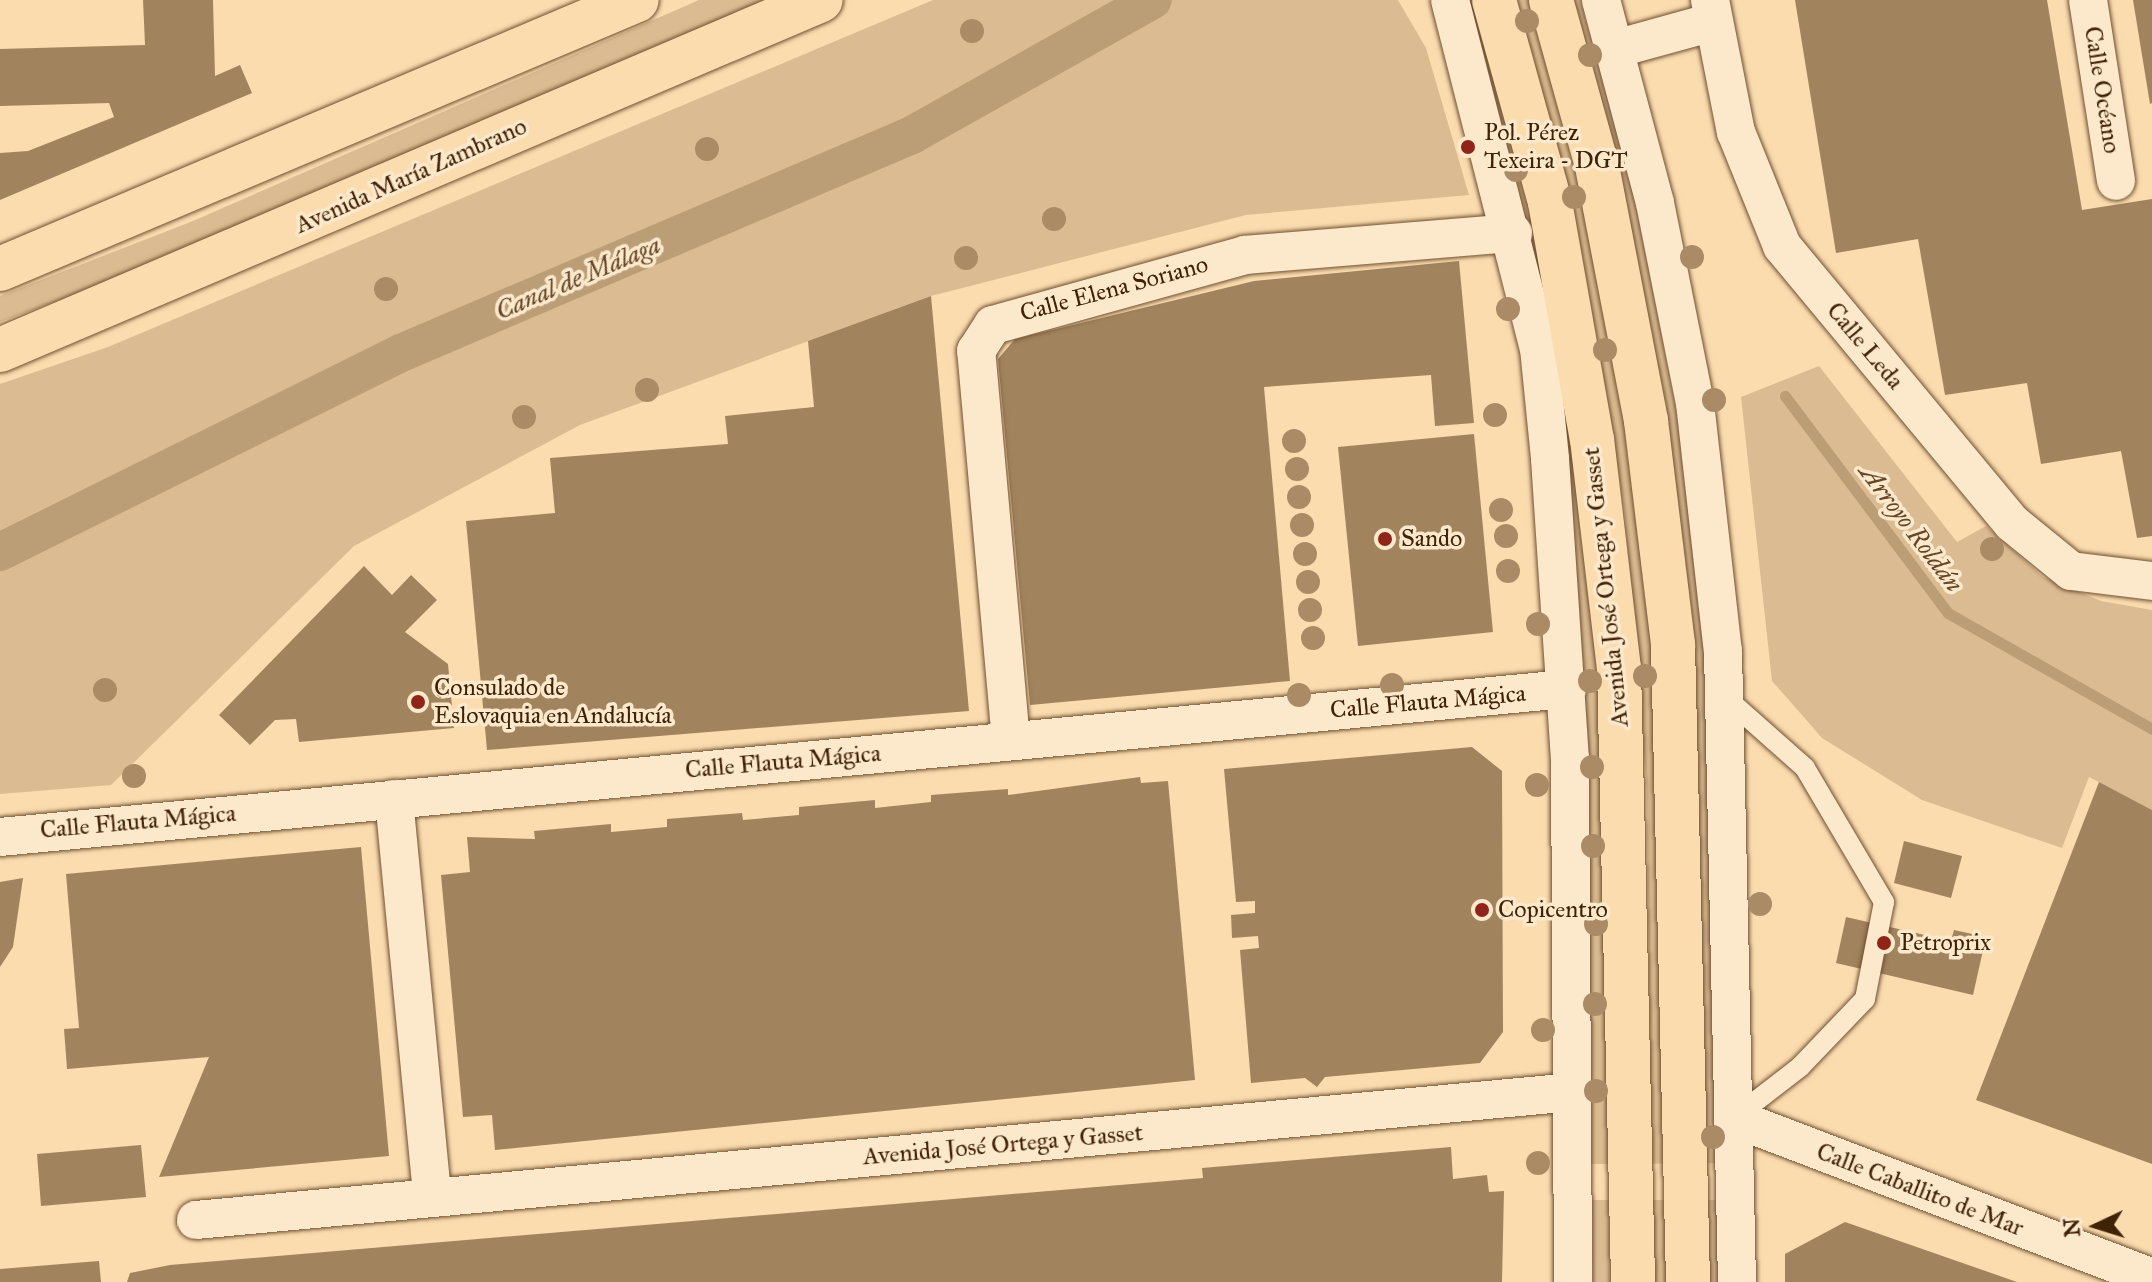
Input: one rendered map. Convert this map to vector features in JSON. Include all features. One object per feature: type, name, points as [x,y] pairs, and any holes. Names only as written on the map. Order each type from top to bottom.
[{"type":"main road","name":"Avenida María Zambrano","points":[[0,350],[821,0]]},
{"type":"main road","name":"Avenida José Ortega y Gasset","points":[[1494,0],[1550,202],[1592,439],[1619,668],[1633,1282]]},
{"type":"main road","points":[[1551,0],[1597,166],[1646,421],[1673,645],[1688,1282]]},
{"type":"main road","points":[[0,269],[615,4]]},
{"type":"street","name":"Avenida José Ortega y Gasset","points":[[1450,0],[1513,233],[1539,348],[1567,689],[1574,1092],[1573,1282]]},
{"type":"street","points":[[1601,0],[1615,49],[1695,403],[1724,696],[1737,1282]]},
{"type":"street","name":"Calle Océano","points":[[2088,0],[2116,181]]},
{"type":"street","points":[[1615,49],[1712,11]]},
{"type":"street","name":"Calle Leda","points":[[1712,11],[1736,132],[1782,246],[2012,523],[2071,571],[2152,581]]},
{"type":"street","name":"Calle Elena Soriano","points":[[1011,741],[976,351],[993,325],[1245,255],[1513,233]]},
{"type":"street","name":"Calle Flauta Mágica","points":[[0,837],[1567,689]]},
{"type":"street","points":[[394,799],[432,1197]]},
{"type":"street","name":"Avenida José Ortega y Gasset","points":[[196,1220],[1574,1092]]},
{"type":"street","name":"Calle Caballito de Mar","points":[[1734,1118],[2152,1278]]},
{"type":"lane","points":[[1724,696],[1805,768],[1884,902],[1865,999],[1800,1067],[1734,1118]]},
{"type":"shaded area","points":[[699,0],[767,0],[149,267],[0,322],[0,296],[193,221]]},
{"type":"shaded area","points":[[933,0],[1398,0],[1426,48],[1469,195],[1246,215],[931,296],[580,425],[354,546],[111,785],[0,794],[0,384],[108,347]]},
{"type":"shaded area","points":[[1465,0],[1475,0],[1557,322],[1598,681],[1610,1164],[1590,1164],[1583,687],[1566,431]]},
{"type":"shaded area","points":[[1515,0],[1528,0],[1574,168],[1622,397],[1654,653],[1666,1163],[1651,1164],[1647,789],[1625,514],[1586,277]]},
{"type":"shaded area","points":[[1568,0],[1580,0],[1632,186],[1681,436],[1704,638],[1720,1163],[1706,1163],[1692,636]]},
{"type":"shaded area","points":[[1819,366],[1957,542],[1986,526],[2043,577],[2101,601],[2152,610],[2152,810],[2089,777],[2062,848],[1922,800],[1822,738],[1772,681],[1741,397]]},
{"type":"shaded area","points":[[1592,1200],[1609,1200],[1610,1282],[1593,1282]]},
{"type":"shaded area","points":[[1651,1200],[1667,1200],[1668,1282],[1652,1282]]},
{"type":"shaded area","points":[[1706,1200],[1721,1200],[1722,1282],[1707,1282]]},
{"type":"building","points":[[143,0],[213,0],[215,76],[240,65],[252,93],[0,200],[0,153],[28,151],[114,117],[109,103],[0,106],[0,49],[145,45]]},
{"type":"building","points":[[1795,0],[2047,0],[2082,210],[2152,199],[2152,536],[2137,538],[2121,451],[2041,464],[2027,383],[1945,395],[1918,239],[1836,253]]},
{"type":"building","points":[[2133,0],[2152,0],[2150,104]]},
{"type":"building","points":[[1459,261],[1474,423],[1435,426],[1431,375],[1264,387],[1290,681],[1030,705],[998,359],[1015,339],[1254,281]]},
{"type":"building","points":[[931,296],[969,711],[487,750],[466,521],[555,513],[550,458],[728,444],[725,416],[814,407],[808,341]]},
{"type":"building","points":[[1474,434],[1493,632],[1358,646],[1338,447]]},
{"type":"building","points":[[364,566],[392,595],[411,575],[437,600],[405,632],[448,664],[454,728],[299,742],[296,719],[275,720],[250,745],[219,715]]},
{"type":"building","points":[[1472,747],[1502,771],[1503,1032],[1480,1063],[1325,1077],[1317,1087],[1305,1078],[1251,1083],[1240,950],[1259,948],[1258,936],[1232,938],[1231,915],[1255,913],[1255,901],[1236,902],[1224,769]]},
{"type":"building","points":[[1140,777],[1141,783],[1168,781],[1195,1080],[495,1150],[492,1115],[463,1117],[441,875],[470,872],[467,837],[535,839],[534,831],[611,824],[611,832],[667,827],[667,819],[742,813],[743,820],[799,815],[799,807],[875,800],[875,808],[931,802],[931,795],[1008,789],[1008,795]]},
{"type":"building","points":[[2099,782],[2152,810],[2152,1164],[1976,1100]]},
{"type":"building","points":[[1904,841],[1962,856],[1951,898],[1894,883]]},
{"type":"building","points":[[361,847],[389,1156],[159,1177],[209,1057],[67,1069],[64,1029],[79,1028],[66,874]]},
{"type":"building","points":[[23,878],[13,947],[0,967],[0,882]]},
{"type":"building","points":[[1846,917],[1951,941],[1954,930],[1986,937],[1973,995],[1836,963]]},
{"type":"building","points":[[141,1145],[146,1197],[41,1206],[37,1154]]},
{"type":"building","points":[[1451,1147],[1453,1179],[1487,1175],[1489,1192],[1504,1191],[1502,1282],[127,1282],[130,1273],[170,1265],[1203,1178],[1202,1168]]},
{"type":"building","points":[[1845,1222],[2017,1282],[1785,1282],[1785,1254]]},
{"type":"building","points":[[99,1261],[101,1282],[0,1282],[0,1269]]},
{"type":"waterway","name":"Canal de Málaga","points":[[0,552],[401,353],[912,135],[1153,0]]},
{"type":"waterway","name":"Arroyo Roldán","points":[[1785,396],[1948,613],[2152,729]]},
{"type":"place","name":"Pol. Pérez Texeira - DGT","points":[[1468,147]]},
{"type":"place","name":"Sando","points":[[1385,539]]},
{"type":"place","name":"Consulado de Eslovaquia en Andalucía","points":[[418,702]]},
{"type":"place","name":"Copicentro","points":[[1482,910]]},
{"type":"place","name":"Petroprix","points":[[1884,943]]}]
